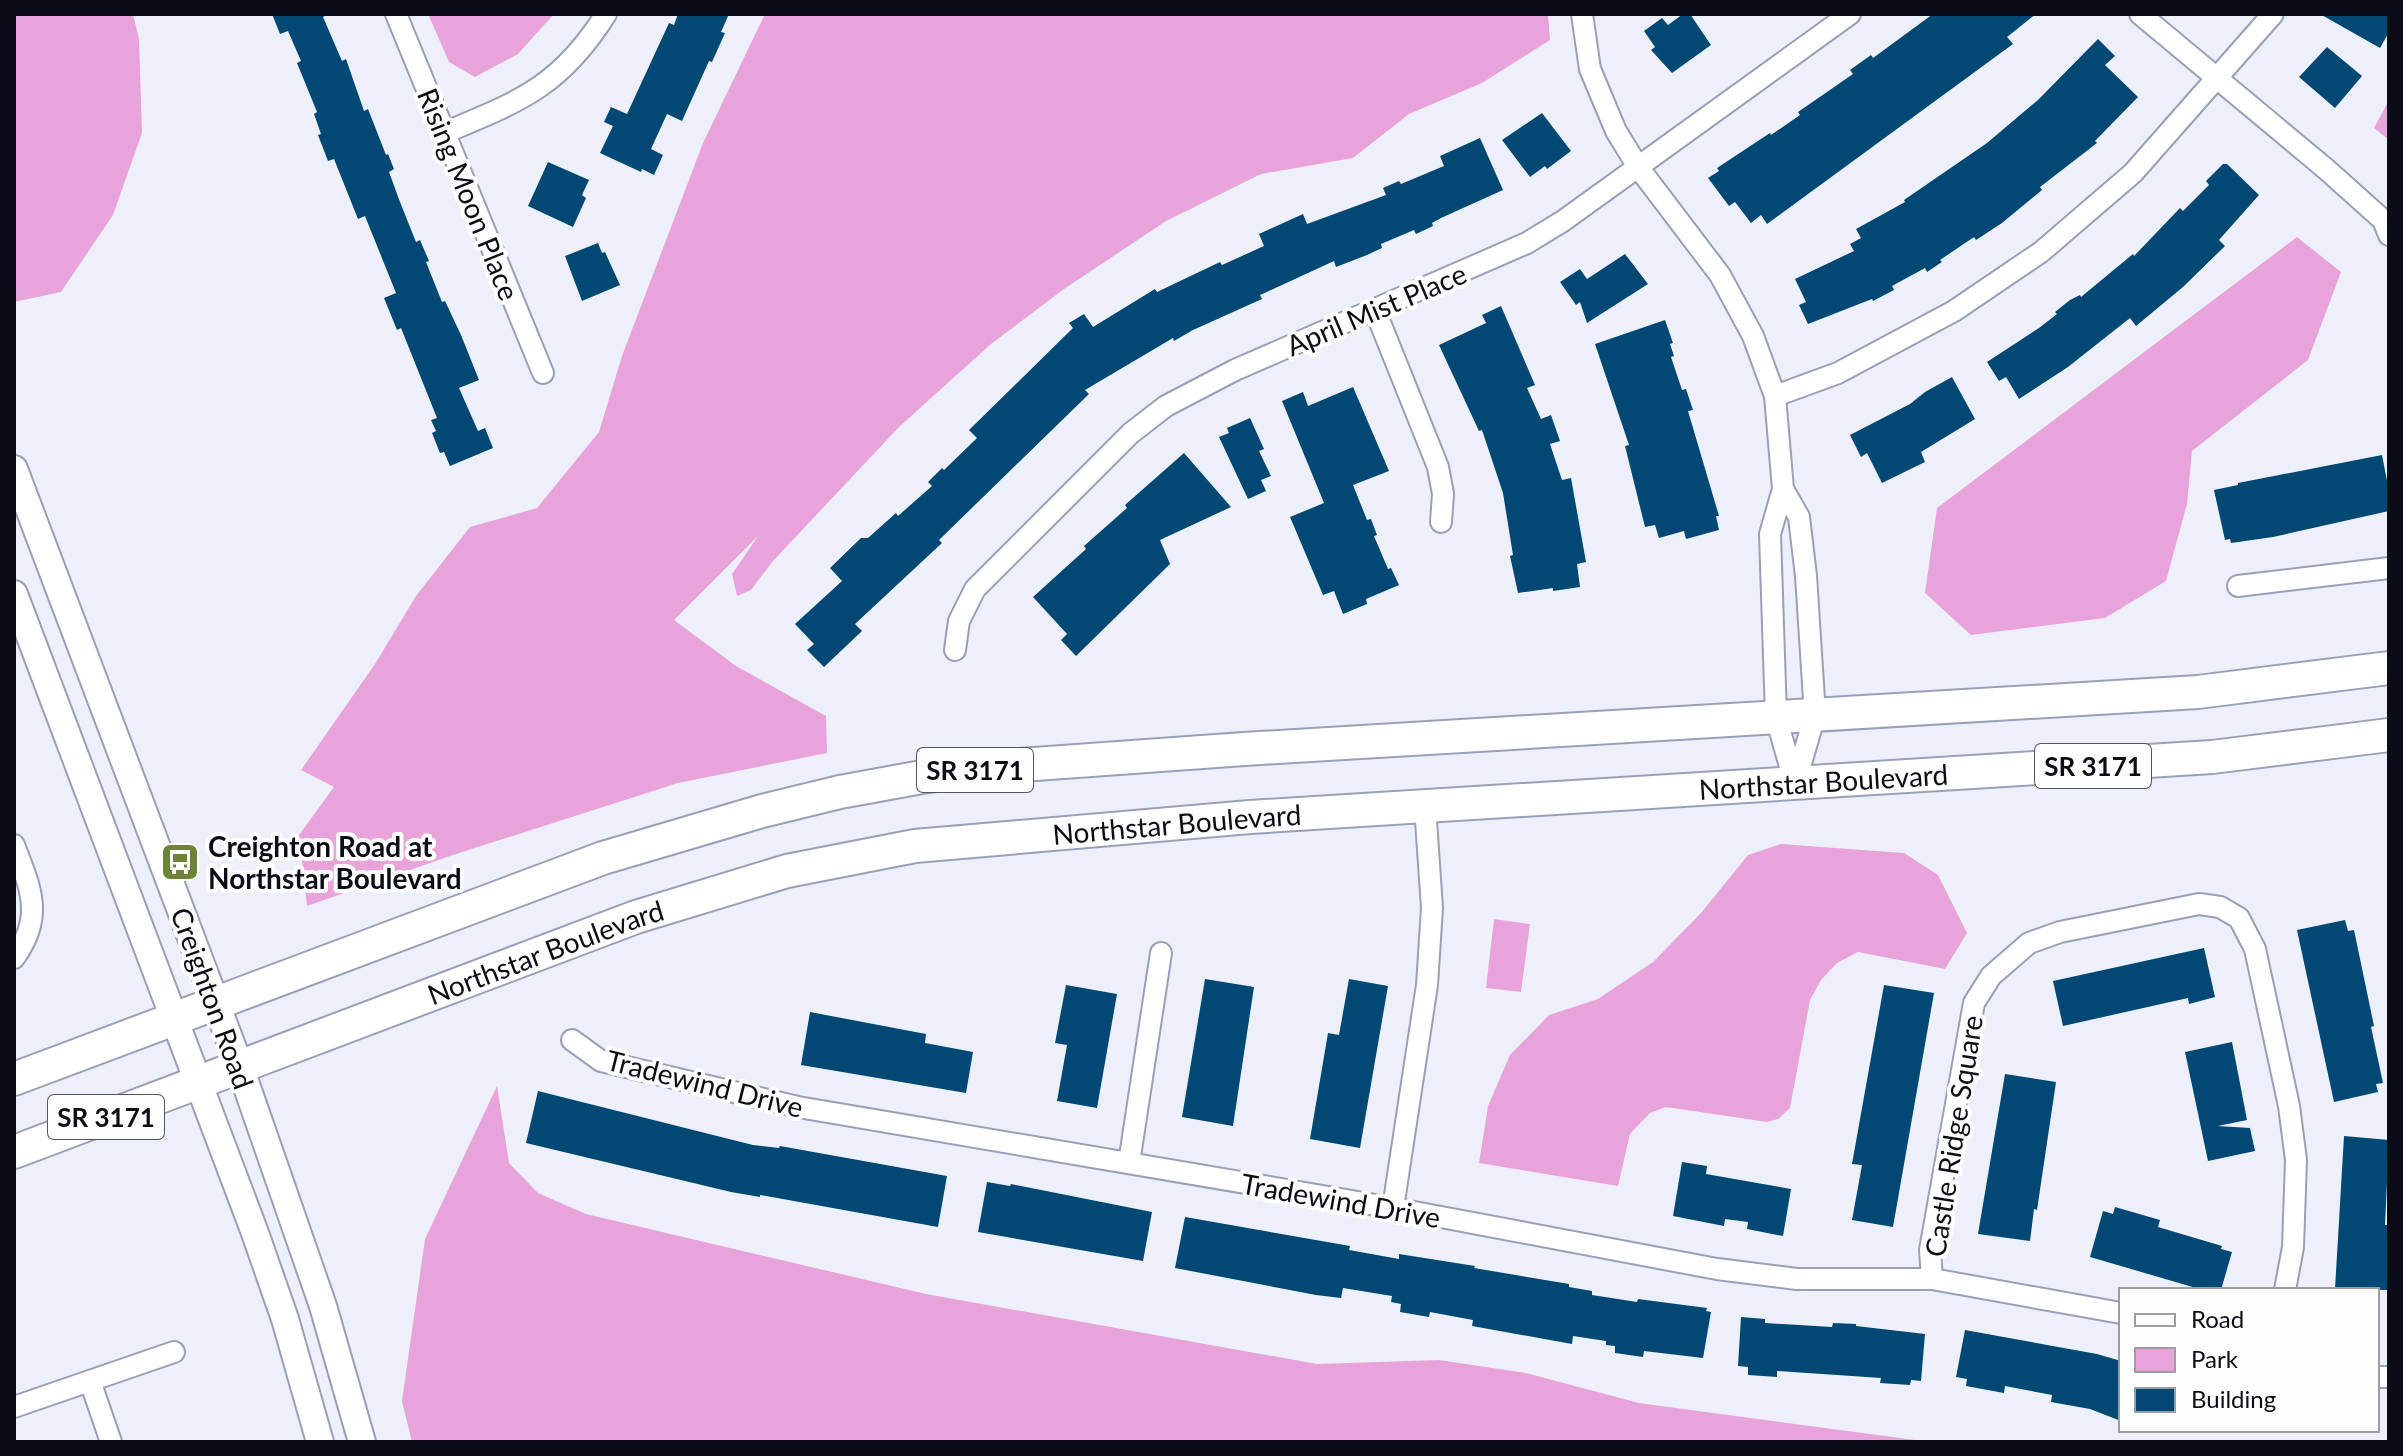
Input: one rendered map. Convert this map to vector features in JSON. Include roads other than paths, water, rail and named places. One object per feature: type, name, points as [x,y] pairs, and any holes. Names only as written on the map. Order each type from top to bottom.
[{"type":"main road","name":"SR 3171","points":[[14,1079],[603,858],[683,832],[840,792],[922,777],[1007,766],[2198,692],[2389,668]]},
{"type":"main road","name":"Northstar Boulevard","points":[[14,1152],[636,917],[787,871],[915,846],[1425,806],[2212,757],[2389,735]]},
{"type":"street","name":"Rising Moon Place","points":[[396,14],[543,373]]},
{"type":"street","points":[[444,133],[525,98],[543,86],[570,63],[606,14]]},
{"type":"street","points":[[1582,14],[1590,69],[1616,131],[1638,167],[1720,275],[1753,336],[1775,396],[1783,489],[1770,534],[1776,717],[1795,784]]},
{"type":"street","name":"April Mist Place","points":[[955,650],[959,621],[975,589],[1131,433],[1189,392],[1527,243],[1850,14]]},
{"type":"street","points":[[2140,14],[2383,220],[2389,235]]},
{"type":"street","points":[[1775,396],[1838,373],[1954,311],[2041,252],[2133,173],[2273,14]]},
{"type":"street","points":[[1375,310],[1438,467],[1443,494],[1441,522]]},
{"type":"street","name":"Creighton Road","points":[[14,469],[240,1067],[323,1306],[362,1442]]},
{"type":"street","points":[[1783,489],[1799,517],[1815,715],[1795,784]]},
{"type":"street","points":[[2238,586],[2389,568]]},
{"type":"street","name":"Creighton Road","points":[[14,594],[285,1319],[320,1442]]},
{"type":"street","points":[[1393,1208],[1427,985],[1432,908],[1425,806]]},
{"type":"street","points":[[14,845],[33,895],[31,920],[23,945],[14,958]]},
{"type":"street","name":"Castle Ridge Square","points":[[1932,1279],[1930,1250],[1974,1003],[1991,976],[2029,943],[2060,932],[2199,904],[2220,907],[2239,918],[2255,949],[2289,1106],[2296,1160],[2293,1247],[2285,1288]]},
{"type":"street","points":[[1129,1163],[1161,953]]},
{"type":"street","name":"Tradewind Drive","points":[[572,1040],[601,1061],[798,1107],[1393,1208],[1717,1269],[1797,1279],[1932,1279],[2119,1313]]},
{"type":"street","points":[[14,1407],[174,1352]]},
{"type":"street","points":[[90,1381],[111,1442]]},
{"type":"place","name":"Creighton Road at Northstar Boulevard","points":[[180,862]]}]
